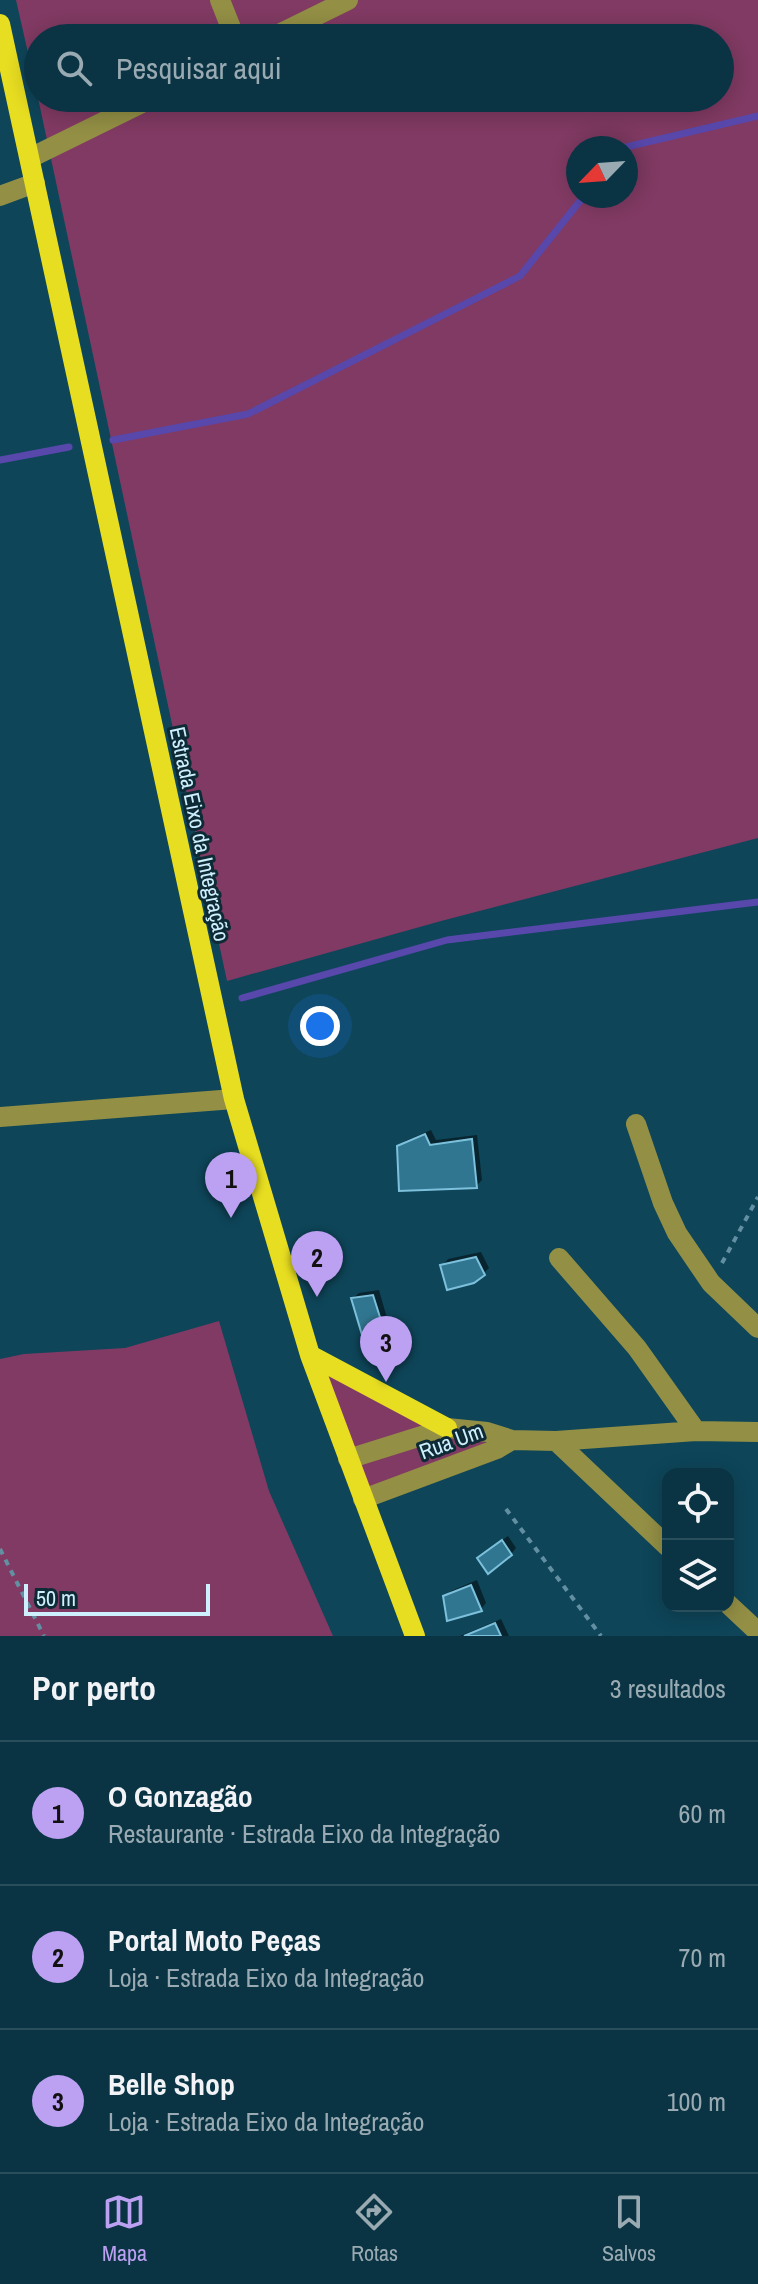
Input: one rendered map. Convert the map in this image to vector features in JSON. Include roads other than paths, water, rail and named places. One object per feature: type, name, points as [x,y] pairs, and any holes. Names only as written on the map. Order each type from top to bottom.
[{"type":"main road","name":"Estrada Eixo da Integração","points":[[0,24],[234,1099],[310,1355],[415,1636]]},
{"type":"main road","points":[[310,1355],[447,1428]]},
{"type":"street","points":[[220,0],[229,24]]},
{"type":"street","points":[[299,24],[348,0]]},
{"type":"street","points":[[30,158],[124,112]]},
{"type":"street","points":[[0,196],[35,183]]},
{"type":"street","points":[[0,1117],[234,1099]]},
{"type":"street","points":[[636,1124],[663,1203],[677,1233],[711,1283],[758,1328]]},
{"type":"street","points":[[559,1258],[637,1348],[696,1431]]},
{"type":"street","points":[[447,1428],[487,1432],[512,1440]]},
{"type":"street","name":"Rua Um","points":[[348,1459],[447,1428]]},
{"type":"street","name":"Rua Um","points":[[363,1499],[497,1449],[512,1440],[556,1441],[696,1431],[758,1432]]},
{"type":"street","points":[[556,1441],[662,1541]]},
{"type":"street","points":[[734,1610],[758,1632]]},
{"type":"waterway","points":[[638,144],[758,116]]},
{"type":"waterway","points":[[113,440],[248,414],[520,276],[574,208]]},
{"type":"waterway","points":[[0,460],[69,447]]},
{"type":"waterway","points":[[242,998],[447,940],[758,902]]},
{"type":"place","name":"O Gonzagão","points":[[231,1218]]},
{"type":"place","name":"Portal Moto Peças","points":[[317,1297]]},
{"type":"place","name":"Belle Shop","points":[[386,1382]]}]
